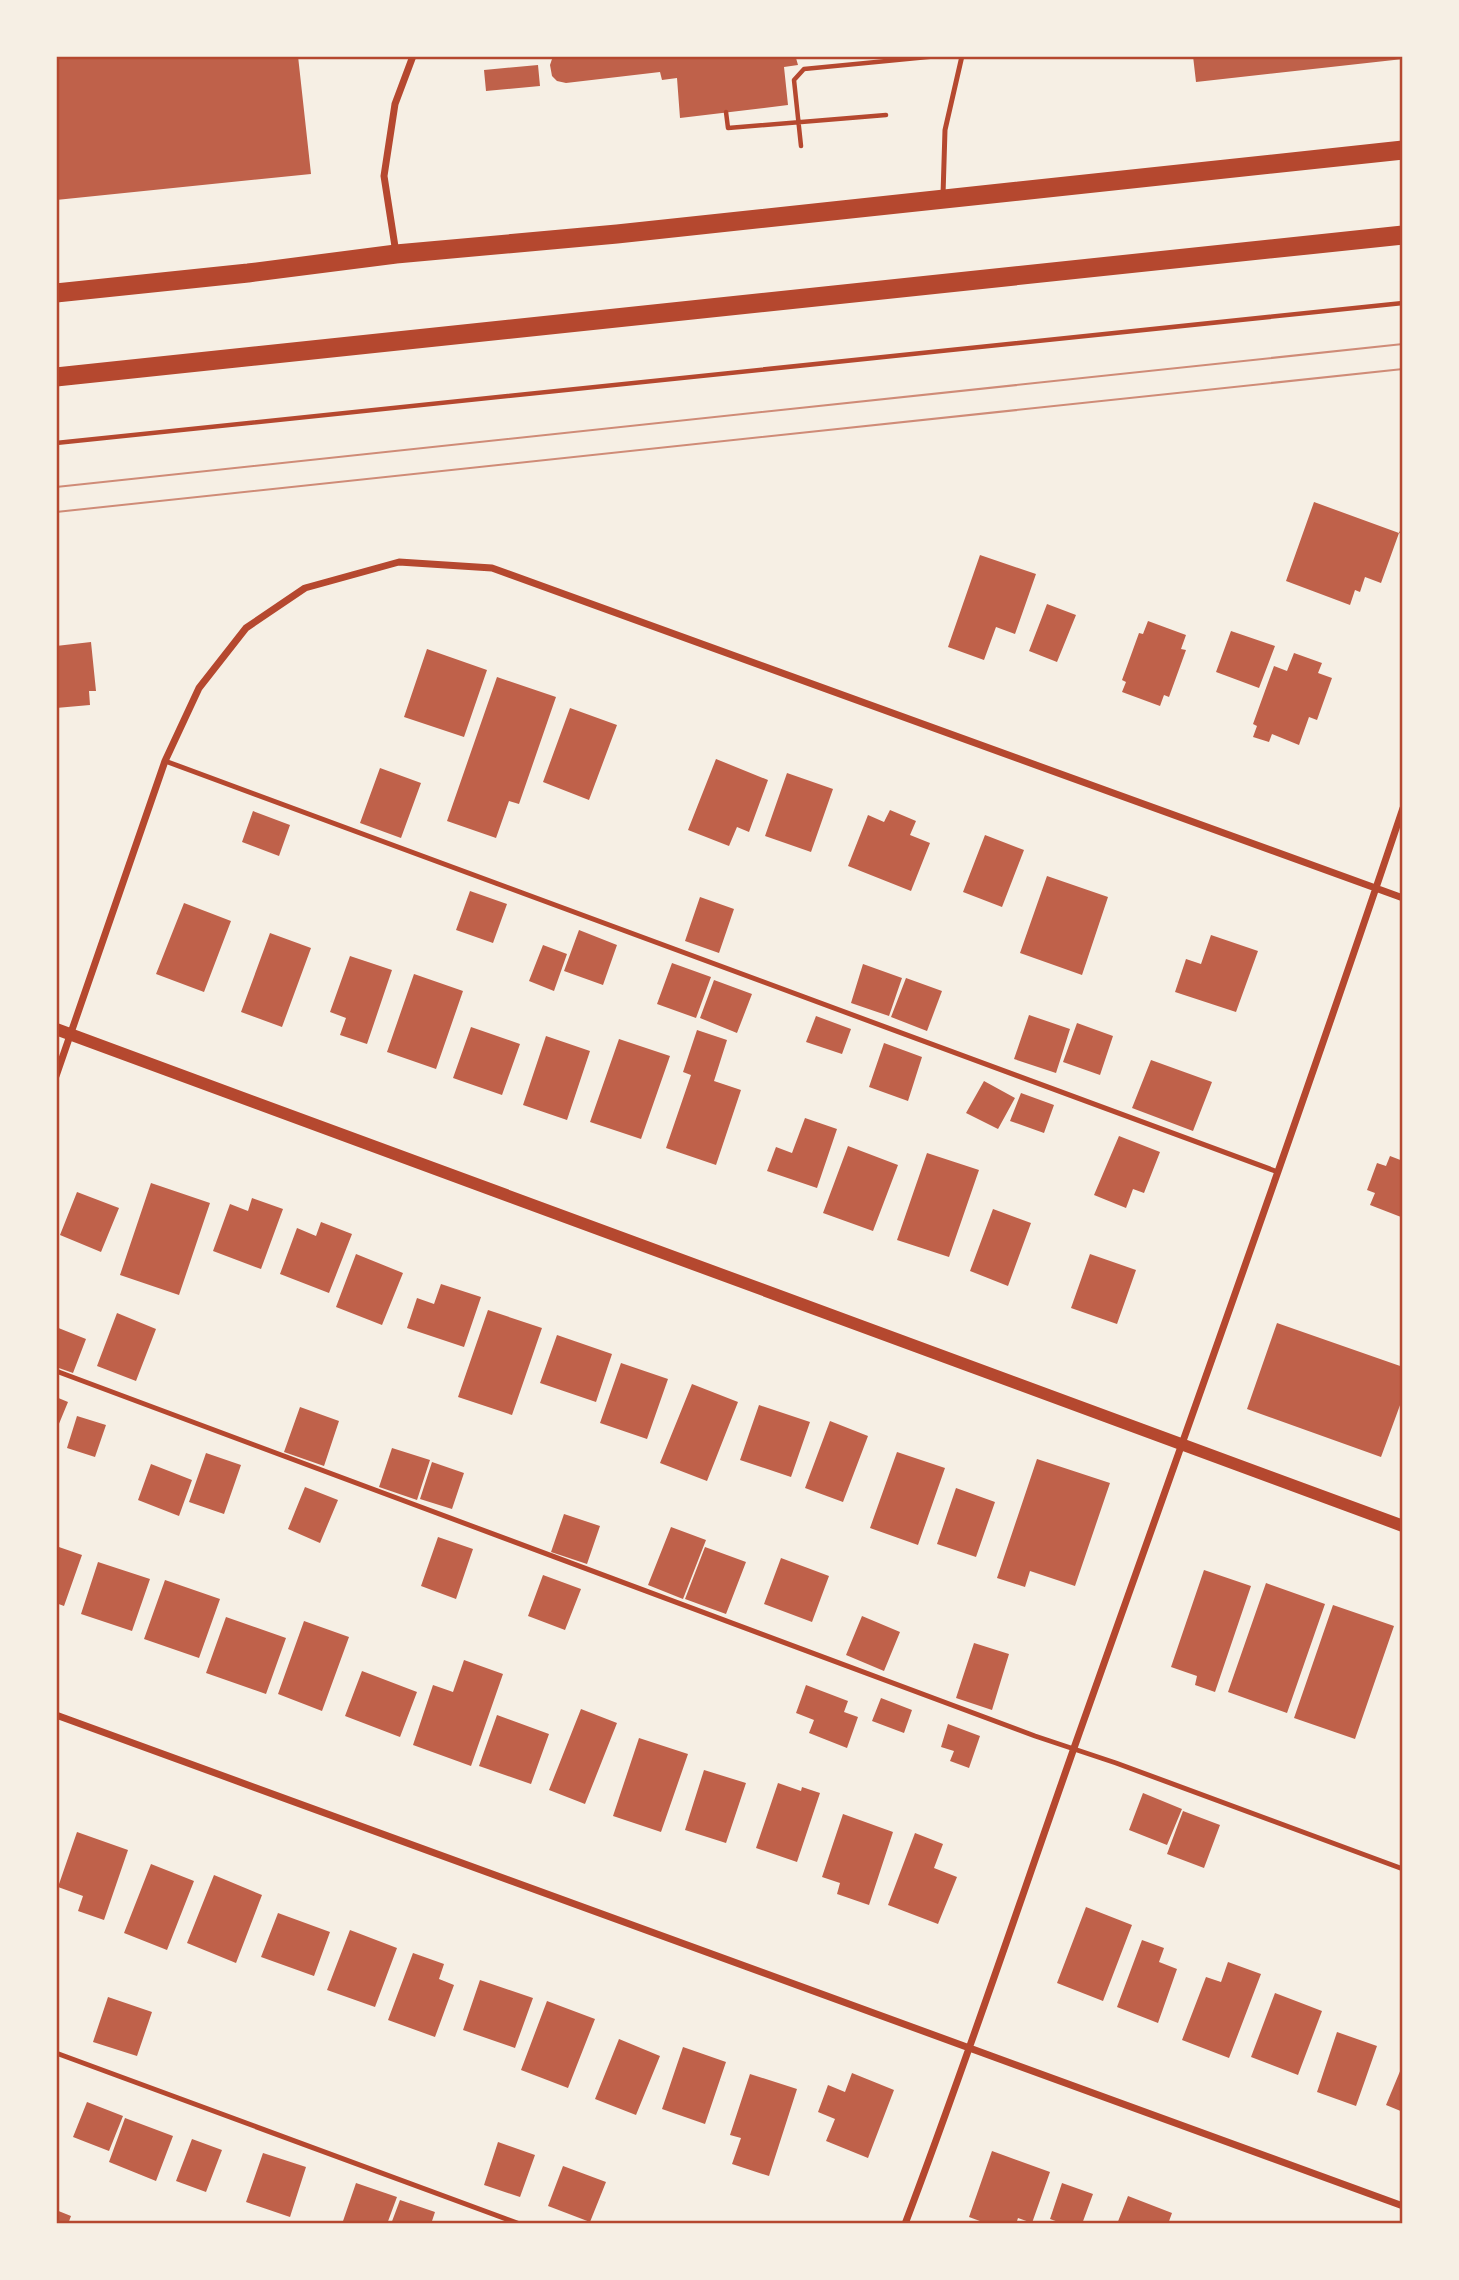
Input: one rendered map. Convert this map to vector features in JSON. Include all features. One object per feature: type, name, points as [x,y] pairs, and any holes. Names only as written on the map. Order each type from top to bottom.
[{"type":"highway","points":[[56,293],[396,254],[1403,150]]},
{"type":"highway","points":[[56,377],[1403,235]]},
{"type":"street","points":[[396,254],[384,176],[395,104],[413,56]]},
{"type":"street","points":[[56,1076],[165,761],[199,688],[246,628],[305,588],[399,562],[492,568],[1403,898]]},
{"type":"street","points":[[905,2224],[971,2047],[1403,808]]},
{"type":"street","points":[[56,1029],[1403,1526]]},
{"type":"street","points":[[56,1715],[1403,2206]]},
{"type":"lane","points":[[943,198],[945,130],[962,56]]},
{"type":"lane","points":[[165,761],[1278,1172]]},
{"type":"lane","points":[[56,1371],[1073,1750],[1116,1763],[1403,1869]]},
{"type":"lane","points":[[56,2053],[520,2224]]},
{"type":"path","points":[[801,146],[794,80],[804,69],[941,56]]},
{"type":"path","points":[[726,112],[728,128],[886,115]]},
{"type":"path","points":[[56,443],[1403,303]]},
{"type":"building","points":[[56,56],[298,56],[311,174],[56,200]]},
{"type":"building","points":[[553,56],[803,58],[796,58],[798,65],[784,67],[788,105],[680,118],[677,78],[662,80],[660,72],[566,83],[557,81],[552,76],[550,65]]},
{"type":"building","points":[[1193,56],[1403,56],[1403,59],[1196,82]]},
{"type":"building","points":[[538,65],[540,86],[486,91],[484,70]]},
{"type":"building","points":[[1314,502],[1399,533],[1381,583],[1365,577],[1360,592],[1355,590],[1350,605],[1286,581]]},
{"type":"building","points":[[980,555],[1036,574],[1015,634],[996,627],[984,660],[948,647]]},
{"type":"building","points":[[1047,604],[1076,615],[1057,662],[1029,651]]},
{"type":"building","points":[[1148,621],[1186,635],[1181,649],[1186,650],[1169,697],[1164,695],[1160,706],[1122,692],[1126,682],[1122,680],[1139,633],[1143,634]]},
{"type":"building","points":[[1231,631],[1275,646],[1259,688],[1216,672]]},
{"type":"building","points":[[91,642],[96,691],[89,691],[90,705],[56,708],[56,646]]},
{"type":"building","points":[[427,649],[487,670],[464,737],[404,717]]},
{"type":"building","points":[[1294,653],[1322,663],[1318,673],[1332,678],[1317,720],[1309,717],[1299,745],[1272,734],[1269,742],[1253,737],[1257,726],[1253,724],[1274,666],[1287,671]]},
{"type":"building","points":[[497,677],[556,697],[519,804],[509,801],[496,838],[447,821]]},
{"type":"building","points":[[570,708],[617,725],[589,800],[543,782]]},
{"type":"building","points":[[716,759],[768,780],[749,832],[737,827],[729,846],[688,830]]},
{"type":"building","points":[[380,768],[421,783],[401,838],[360,823]]},
{"type":"building","points":[[787,773],[833,789],[811,852],[765,836]]},
{"type":"building","points":[[890,810],[916,821],[910,835],[930,843],[911,891],[848,866],[868,815],[884,822]]},
{"type":"building","points":[[253,811],[290,825],[279,856],[242,842]]},
{"type":"building","points":[[985,835],[1024,850],[1002,907],[963,892]]},
{"type":"building","points":[[1047,876],[1108,897],[1082,975],[1020,953]]},
{"type":"building","points":[[470,891],[507,904],[493,943],[456,930]]},
{"type":"building","points":[[700,897],[734,909],[719,953],[685,941]]},
{"type":"building","points":[[184,903],[231,921],[204,992],[156,974]]},
{"type":"building","points":[[579,930],[617,945],[603,985],[564,971]]},
{"type":"building","points":[[270,933],[311,948],[282,1027],[241,1012]]},
{"type":"building","points":[[1211,935],[1258,951],[1236,1012],[1175,992],[1186,959],[1201,964]]},
{"type":"building","points":[[543,945],[567,954],[554,991],[529,981]]},
{"type":"building","points":[[350,956],[392,970],[367,1044],[340,1035],[346,1018],[330,1012]]},
{"type":"building","points":[[672,963],[711,977],[696,1018],[657,1004]]},
{"type":"building","points":[[863,964],[902,978],[889,1016],[851,1003]]},
{"type":"building","points":[[414,974],[463,991],[436,1069],[387,1052]]},
{"type":"building","points":[[906,978],[942,991],[927,1031],[891,1017]]},
{"type":"building","points":[[714,980],[752,994],[737,1033],[700,1018]]},
{"type":"building","points":[[1029,1015],[1070,1029],[1056,1073],[1014,1059]]},
{"type":"building","points":[[816,1016],[851,1029],[842,1054],[806,1042]]},
{"type":"building","points":[[1077,1023],[1113,1036],[1100,1075],[1063,1062]]},
{"type":"building","points":[[471,1027],[520,1044],[502,1095],[453,1078]]},
{"type":"building","points":[[697,1030],[727,1040],[714,1081],[741,1090],[716,1165],[666,1148],[691,1075],[683,1072]]},
{"type":"building","points":[[546,1036],[590,1051],[567,1120],[523,1105]]},
{"type":"building","points":[[619,1039],[670,1056],[641,1139],[590,1122]]},
{"type":"building","points":[[884,1043],[922,1057],[908,1101],[869,1087]]},
{"type":"building","points":[[1151,1060],[1212,1082],[1193,1131],[1132,1108]]},
{"type":"building","points":[[984,1081],[1015,1098],[998,1129],[966,1113]]},
{"type":"building","points":[[1021,1093],[1054,1105],[1044,1133],[1010,1121]]},
{"type":"building","points":[[805,1118],[837,1129],[817,1188],[767,1171],[776,1147],[792,1153]]},
{"type":"building","points":[[1119,1136],[1160,1152],[1144,1193],[1133,1189],[1126,1208],[1094,1195]]},
{"type":"building","points":[[848,1146],[898,1165],[873,1231],[823,1213]]},
{"type":"building","points":[[927,1153],[979,1170],[949,1257],[897,1240]]},
{"type":"building","points":[[1390,1156],[1403,1161],[1401,1217],[1370,1205],[1375,1193],[1367,1190],[1377,1163],[1386,1166]]},
{"type":"building","points":[[151,1183],[210,1203],[179,1295],[120,1275]]},
{"type":"building","points":[[77,1192],[119,1208],[101,1252],[60,1235]]},
{"type":"building","points":[[252,1198],[283,1209],[261,1269],[213,1251],[230,1204],[248,1211]]},
{"type":"building","points":[[993,1209],[1031,1223],[1008,1286],[970,1271]]},
{"type":"building","points":[[321,1222],[352,1234],[329,1293],[280,1274],[297,1228],[316,1236]]},
{"type":"building","points":[[356,1254],[403,1273],[382,1325],[336,1307]]},
{"type":"building","points":[[1090,1254],[1136,1270],[1117,1324],[1071,1308]]},
{"type":"building","points":[[441,1284],[481,1297],[464,1347],[407,1328],[417,1298],[434,1304]]},
{"type":"building","points":[[488,1310],[542,1328],[512,1415],[458,1397]]},
{"type":"building","points":[[117,1313],[156,1329],[136,1381],[97,1366]]},
{"type":"building","points":[[1277,1323],[1403,1367],[1403,1397],[1381,1457],[1247,1409]]},
{"type":"building","points":[[56,1327],[86,1339],[73,1373],[56,1367]]},
{"type":"building","points":[[557,1335],[612,1354],[596,1402],[540,1383]]},
{"type":"building","points":[[621,1363],[668,1379],[647,1439],[600,1423]]},
{"type":"building","points":[[692,1384],[738,1402],[707,1481],[660,1463]]},
{"type":"building","points":[[56,1397],[68,1402],[56,1431]]},
{"type":"building","points":[[759,1405],[810,1422],[791,1477],[740,1460]]},
{"type":"building","points":[[300,1407],[339,1421],[324,1466],[284,1452]]},
{"type":"building","points":[[77,1416],[106,1425],[95,1457],[67,1448]]},
{"type":"building","points":[[830,1421],[868,1436],[843,1502],[805,1488]]},
{"type":"building","points":[[392,1448],[430,1460],[417,1500],[379,1487]]},
{"type":"building","points":[[897,1452],[945,1468],[918,1545],[870,1528]]},
{"type":"building","points":[[206,1453],[241,1465],[224,1514],[189,1502]]},
{"type":"building","points":[[1037,1459],[1110,1483],[1075,1586],[1030,1571],[1025,1587],[997,1578]]},
{"type":"building","points":[[432,1462],[464,1473],[452,1509],[420,1499]]},
{"type":"building","points":[[151,1464],[192,1480],[179,1516],[138,1500]]},
{"type":"building","points":[[305,1487],[338,1500],[320,1543],[288,1529]]},
{"type":"building","points":[[956,1488],[995,1502],[976,1557],[937,1544]]},
{"type":"building","points":[[564,1514],[600,1526],[587,1564],[551,1552]]},
{"type":"building","points":[[671,1527],[706,1540],[683,1599],[648,1585]]},
{"type":"building","points":[[438,1537],[473,1549],[456,1599],[421,1586]]},
{"type":"building","points":[[56,1546],[82,1555],[64,1606],[56,1603]]},
{"type":"building","points":[[705,1547],[746,1562],[726,1614],[685,1599]]},
{"type":"building","points":[[781,1558],[829,1576],[812,1622],[764,1604]]},
{"type":"building","points":[[98,1562],[150,1579],[132,1631],[81,1614]]},
{"type":"building","points":[[1204,1570],[1251,1586],[1215,1692],[1195,1685],[1197,1676],[1171,1667]]},
{"type":"building","points":[[543,1575],[581,1589],[565,1630],[528,1616]]},
{"type":"building","points":[[165,1580],[220,1599],[199,1658],[144,1639]]},
{"type":"building","points":[[1266,1583],[1325,1604],[1287,1713],[1228,1692]]},
{"type":"building","points":[[1333,1605],[1394,1626],[1355,1739],[1294,1718]]},
{"type":"building","points":[[862,1616],[900,1632],[884,1671],[846,1655]]},
{"type":"building","points":[[226,1617],[286,1638],[266,1694],[206,1673]]},
{"type":"building","points":[[304,1621],[349,1637],[322,1711],[278,1694]]},
{"type":"building","points":[[974,1643],[1009,1654],[992,1710],[956,1698]]},
{"type":"building","points":[[464,1660],[503,1674],[471,1766],[413,1745],[433,1685],[453,1692]]},
{"type":"building","points":[[362,1671],[417,1692],[400,1737],[345,1716]]},
{"type":"building","points":[[806,1685],[848,1701],[844,1712],[858,1717],[847,1748],[809,1733],[814,1720],[796,1713]]},
{"type":"building","points":[[881,1698],[912,1710],[904,1733],[872,1721]]},
{"type":"building","points":[[581,1709],[617,1723],[585,1804],[549,1790]]},
{"type":"building","points":[[497,1715],[549,1734],[531,1784],[479,1766]]},
{"type":"building","points":[[948,1724],[980,1736],[969,1768],[950,1761],[954,1751],[941,1747]]},
{"type":"building","points":[[639,1738],[688,1754],[661,1832],[613,1816]]},
{"type":"building","points":[[704,1770],[746,1783],[726,1843],[685,1830]]},
{"type":"building","points":[[778,1783],[801,1791],[802,1787],[820,1793],[797,1862],[756,1848]]},
{"type":"building","points":[[1143,1793],[1182,1809],[1167,1845],[1129,1830]]},
{"type":"building","points":[[1183,1811],[1220,1825],[1204,1868],[1167,1854]]},
{"type":"building","points":[[843,1814],[893,1832],[869,1905],[837,1894],[840,1883],[822,1877]]},
{"type":"building","points":[[77,1832],[128,1850],[104,1920],[78,1911],[83,1896],[58,1887]]},
{"type":"building","points":[[915,1833],[943,1844],[934,1868],[957,1877],[938,1924],[888,1905]]},
{"type":"building","points":[[151,1864],[194,1881],[167,1950],[124,1933]]},
{"type":"building","points":[[214,1875],[262,1895],[236,1963],[187,1943]]},
{"type":"building","points":[[1086,1907],[1132,1925],[1103,2001],[1057,1983]]},
{"type":"building","points":[[278,1913],[330,1932],[314,1976],[261,1957]]},
{"type":"building","points":[[350,1930],[397,1948],[375,2007],[327,1990]]},
{"type":"building","points":[[1142,1940],[1164,1948],[1159,1962],[1177,1969],[1158,2023],[1117,2007]]},
{"type":"building","points":[[413,1953],[444,1964],[439,1979],[454,1985],[435,2037],[388,2020]]},
{"type":"building","points":[[1228,1962],[1261,1974],[1229,2058],[1182,2040],[1206,1977],[1221,1982]]},
{"type":"building","points":[[480,1980],[533,1998],[515,2048],[463,2030]]},
{"type":"building","points":[[1275,1993],[1322,2011],[1298,2075],[1251,2057]]},
{"type":"building","points":[[108,1997],[152,2012],[137,2056],[93,2042]]},
{"type":"building","points":[[547,2001],[595,2019],[568,2088],[521,2070]]},
{"type":"building","points":[[1337,2032],[1377,2046],[1356,2106],[1317,2092]]},
{"type":"building","points":[[619,2039],[660,2056],[636,2115],[595,2099]]},
{"type":"building","points":[[683,2047],[726,2062],[705,2124],[662,2109]]},
{"type":"building","points":[[1403,2064],[1403,2112],[1386,2105]]},
{"type":"building","points":[[852,2073],[894,2090],[868,2158],[826,2141],[835,2119],[818,2112],[828,2085],[845,2092]]},
{"type":"building","points":[[750,2074],[797,2089],[769,2176],[732,2164],[741,2138],[730,2135]]},
{"type":"building","points":[[87,2102],[123,2116],[109,2151],[73,2137]]},
{"type":"building","points":[[125,2118],[173,2136],[156,2181],[109,2162]]},
{"type":"building","points":[[192,2139],[222,2150],[206,2192],[176,2181]]},
{"type":"building","points":[[498,2142],[535,2155],[520,2197],[484,2185]]},
{"type":"building","points":[[992,2151],[1050,2172],[1032,2223],[1018,2218],[1016,2224],[988,2224],[969,2217]]},
{"type":"building","points":[[263,2153],[306,2167],[290,2217],[246,2202]]},
{"type":"building","points":[[563,2166],[606,2182],[590,2222],[548,2206]]},
{"type":"building","points":[[356,2183],[397,2197],[387,2224],[342,2224]]},
{"type":"building","points":[[1062,2183],[1093,2194],[1082,2224],[1064,2224],[1050,2219]]},
{"type":"building","points":[[1128,2196],[1172,2213],[1168,2224],[1117,2224]]},
{"type":"building","points":[[400,2200],[435,2212],[431,2224],[391,2224]]},
{"type":"building","points":[[56,2210],[71,2216],[68,2224],[56,2224]]},
{"type":"tram line","points":[[56,487],[1403,344]]},
{"type":"tram line","points":[[56,512],[1403,369]]}]
